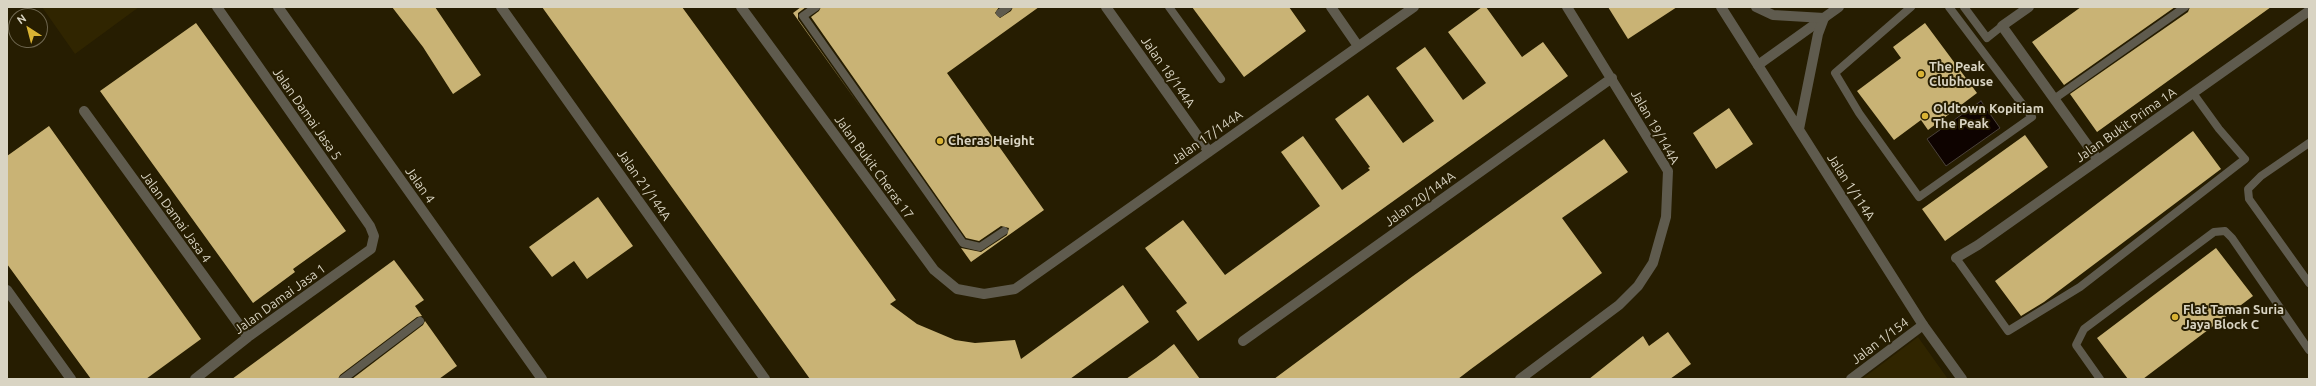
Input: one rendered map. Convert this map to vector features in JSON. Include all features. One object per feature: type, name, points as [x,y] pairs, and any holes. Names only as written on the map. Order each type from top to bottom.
[{"type":"street","name":"Jalan Damai Jasa 5","points":[[217,7],[370,226],[374,236]]},
{"type":"street","name":"Jalan 4","points":[[278,7],[542,379]]},
{"type":"street","name":"Jalan 21/144A","points":[[501,7],[765,379]]},
{"type":"street","name":"Jalan 18/144A","points":[[1106,7],[1208,152]]},
{"type":"street","points":[[1331,7],[1358,46]]},
{"type":"street","name":"Jalan 17/144A","points":[[1015,289],[1414,7]]},
{"type":"street","name":"Jalan 19/144A","points":[[1520,379],[1619,305],[1638,286],[1653,263],[1666,217],[1668,170],[1567,7]]},
{"type":"street","name":"Jalan 1/114A","points":[[1721,7],[1924,325],[1962,379]]},
{"type":"street","points":[[1756,7],[1773,15],[1824,18]]},
{"type":"street","points":[[1758,65],[1839,7]]},
{"type":"street","points":[[2029,7],[2002,26],[2098,160]]},
{"type":"street","name":"Jalan Bukit Cheras 17","points":[[743,8],[934,270],[957,289],[984,294],[1015,289]]},
{"type":"street","name":"Jalan Bukit Prima 1A","points":[[1956,258],[2309,11]]},
{"type":"street","points":[[1799,129],[1818,34],[1824,18]]},
{"type":"street","name":"Jalan 20/144A","points":[[1243,341],[1612,78]]},
{"type":"street","name":"Jalan Damai Jasa 4","points":[[84,111],[248,337]]},
{"type":"street","name":"Jalan Damai Jasa 1","points":[[195,379],[248,337],[371,249],[374,236]]},
{"type":"street","points":[[7,290],[71,379]]},
{"type":"street","name":"Jalan 1/154","points":[[1851,379],[1924,325]]},
{"type":"lane","points":[[816,7],[803,16],[963,243],[980,246],[1004,231]]},
{"type":"lane","points":[[1000,13],[1008,7]]},
{"type":"lane","points":[[1169,7],[1222,79]]},
{"type":"lane","points":[[1911,7],[1835,73],[1859,113],[1919,197],[2032,117],[1949,7]]},
{"type":"lane","points":[[1964,7],[1987,38],[2002,26]]},
{"type":"lane","points":[[2054,99],[2185,7]]},
{"type":"lane","points":[[2306,7],[2309,11]]},
{"type":"lane","points":[[1956,258],[2008,331],[2080,287],[2245,159],[2219,129],[2193,93]]},
{"type":"lane","points":[[2309,143],[2261,176],[2248,189],[2249,199],[2309,283]]},
{"type":"lane","points":[[2100,379],[2076,345],[2084,329],[2214,232],[2225,231],[2232,238],[2309,350]]},
{"type":"lane","points":[[343,379],[420,321]]},
{"type":"shaded area","points":[[42,7],[139,7],[75,54],[48,16],[48,8]]},
{"type":"shaded area","points":[[1981,101],[2000,128],[1946,166],[1927,139]]},
{"type":"shaded area","points":[[1918,337],[1948,379],[1862,379]]},
{"type":"building","points":[[392,7],[435,7],[481,75],[453,94],[423,47]]},
{"type":"building","points":[[542,7],[682,7],[896,300],[890,304],[917,324],[955,340],[975,343],[1015,340],[1021,359],[1123,285],[1149,322],[1070,379],[810,379]]},
{"type":"building","points":[[801,7],[806,7],[798,13],[798,19],[862,109],[793,13]]},
{"type":"building","name":"Cheras Height","points":[[821,7],[999,7],[995,13],[1000,18],[1011,11],[1013,7],[1039,7],[947,73],[1044,210],[971,262],[961,248],[981,252],[1007,235],[1009,228],[1001,226],[979,241],[966,238],[811,17],[819,11]]},
{"type":"building","points":[[1192,7],[1289,7],[1306,31],[1244,77]]},
{"type":"building","points":[[1482,7],[1486,7],[1522,57],[1543,42],[1568,76],[1198,341],[1176,311],[1187,303],[1145,248],[1183,220],[1225,275],[1320,206],[1281,152],[1303,136],[1342,190],[1370,170],[1368,168],[1370,167],[1335,119],[1368,95],[1403,143],[1434,121],[1396,68],[1425,47],[1463,100],[1486,83],[1448,32]]},
{"type":"building","points":[[1608,7],[1677,7],[1628,39]]},
{"type":"building","points":[[2081,7],[2175,7],[2064,85],[2032,42]]},
{"type":"building","points":[[2190,7],[2271,7],[2097,132],[2070,94],[2188,12]]},
{"type":"building","points":[[196,23],[346,231],[293,269],[295,272],[253,303],[100,91]]},
{"type":"building","name":"The Peak Clubhouse","points":[[1925,23],[1977,93],[1928,130],[1921,120],[1894,140],[1857,91],[1901,58],[1893,47]]},
{"type":"building","points":[[1729,108],[1753,144],[1716,169],[1693,133]]},
{"type":"building","points":[[49,126],[201,339],[146,379],[91,379],[7,264],[7,156]]},
{"type":"building","points":[[2193,131],[2221,169],[2044,302],[2021,316],[1995,281]]},
{"type":"building","points":[[2025,135],[2048,167],[1945,241],[1922,209]]},
{"type":"building","points":[[1604,139],[1628,172],[1562,218],[1602,273],[1458,379],[1274,379],[1413,276]]},
{"type":"building","points":[[598,197],[633,246],[587,279],[574,261],[552,277],[529,247]]},
{"type":"building","name":"Flat Taman Suria Jaya Block C","points":[[2216,248],[2253,296],[2143,379],[2128,379],[2097,338]]},
{"type":"building","points":[[394,260],[424,300],[415,306],[422,316],[417,317],[340,375],[338,379],[232,379]]},
{"type":"building","points":[[425,321],[457,366],[439,379],[352,379],[423,325]]},
{"type":"building","points":[[1668,332],[1691,364],[1670,379],[1589,379],[1643,336],[1649,346]]},
{"type":"building","points":[[1174,344],[1200,379],[1126,379],[1156,358]]},
{"type":"place","name":"The Peak Clubhouse","points":[[1921,74]]},
{"type":"place","name":"Oldtown Kopitiam The Peak","points":[[1925,116]]},
{"type":"place","name":"Cheras Height","points":[[940,141]]},
{"type":"place","name":"Flat Taman Suria Jaya Block C","points":[[2175,317]]}]
